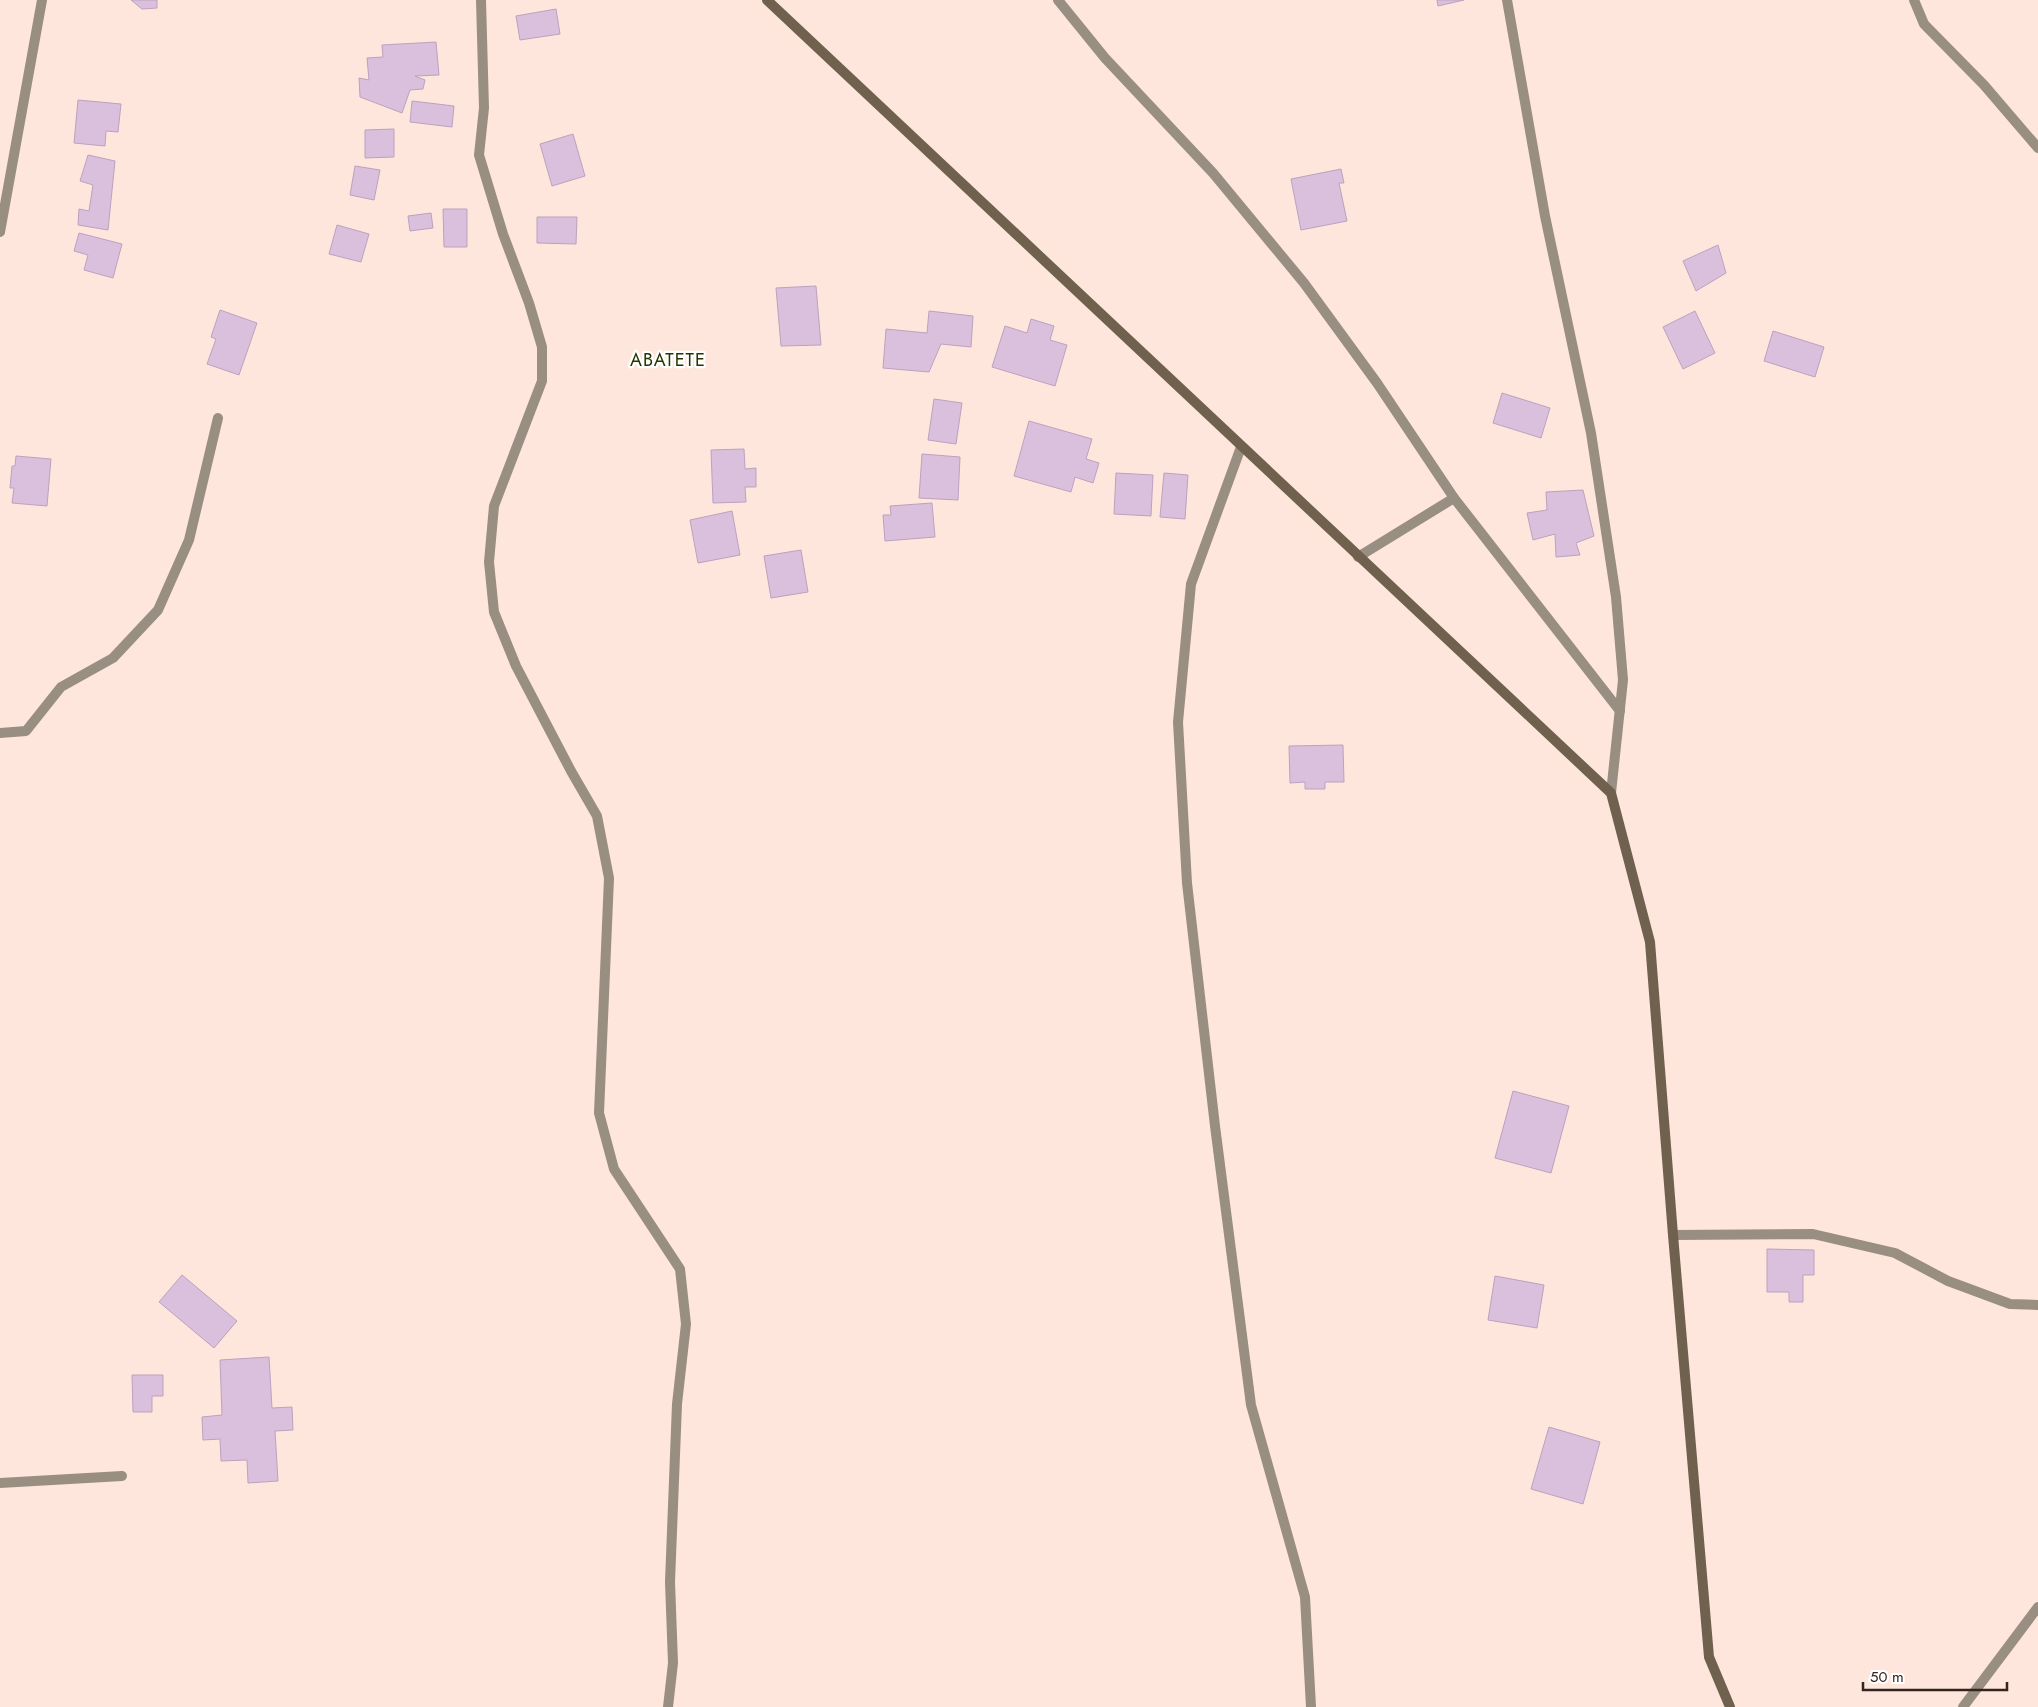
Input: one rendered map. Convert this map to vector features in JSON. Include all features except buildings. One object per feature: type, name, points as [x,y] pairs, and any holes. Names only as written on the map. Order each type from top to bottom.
[{"type":"main road","points":[[767,0],[1611,794],[1650,942],[1672,1235],[1709,1657],[1730,1707]]},
{"type":"street","points":[[0,232],[42,0]]},
{"type":"street","points":[[480,0],[484,108],[479,155],[503,234],[529,303],[542,347],[542,381],[494,506],[489,562],[494,612],[516,666],[571,772],[597,816],[609,878],[599,1113],[614,1169],[680,1269],[686,1324],[677,1414],[670,1582],[672,1663],[668,1707]]},
{"type":"street","points":[[1058,0],[1105,58],[1213,173],[1304,283],[1377,383],[1454,498],[1620,711]]},
{"type":"street","points":[[1507,0],[1545,216],[1591,433],[1616,597],[1623,680],[1611,794]]},
{"type":"street","points":[[1914,0],[1924,24],[1984,85],[2038,148]]},
{"type":"street","points":[[0,733],[26,731],[61,687],[113,658],[158,610],[189,540],[218,418]]},
{"type":"street","points":[[1241,447],[1192,584],[1178,722],[1187,883],[1214,1126],[1251,1405],[1306,1597],[1311,1707]]},
{"type":"street","points":[[1358,557],[1454,498]]},
{"type":"street","points":[[1672,1235],[1813,1234],[1895,1253],[1948,1280],[2010,1304],[2038,1305]]},
{"type":"street","points":[[0,1484],[122,1476]]},
{"type":"street","points":[[1963,1707],[2038,1607]]},
{"type":"district","name":"ABATETE","points":[[668,360]]}]
